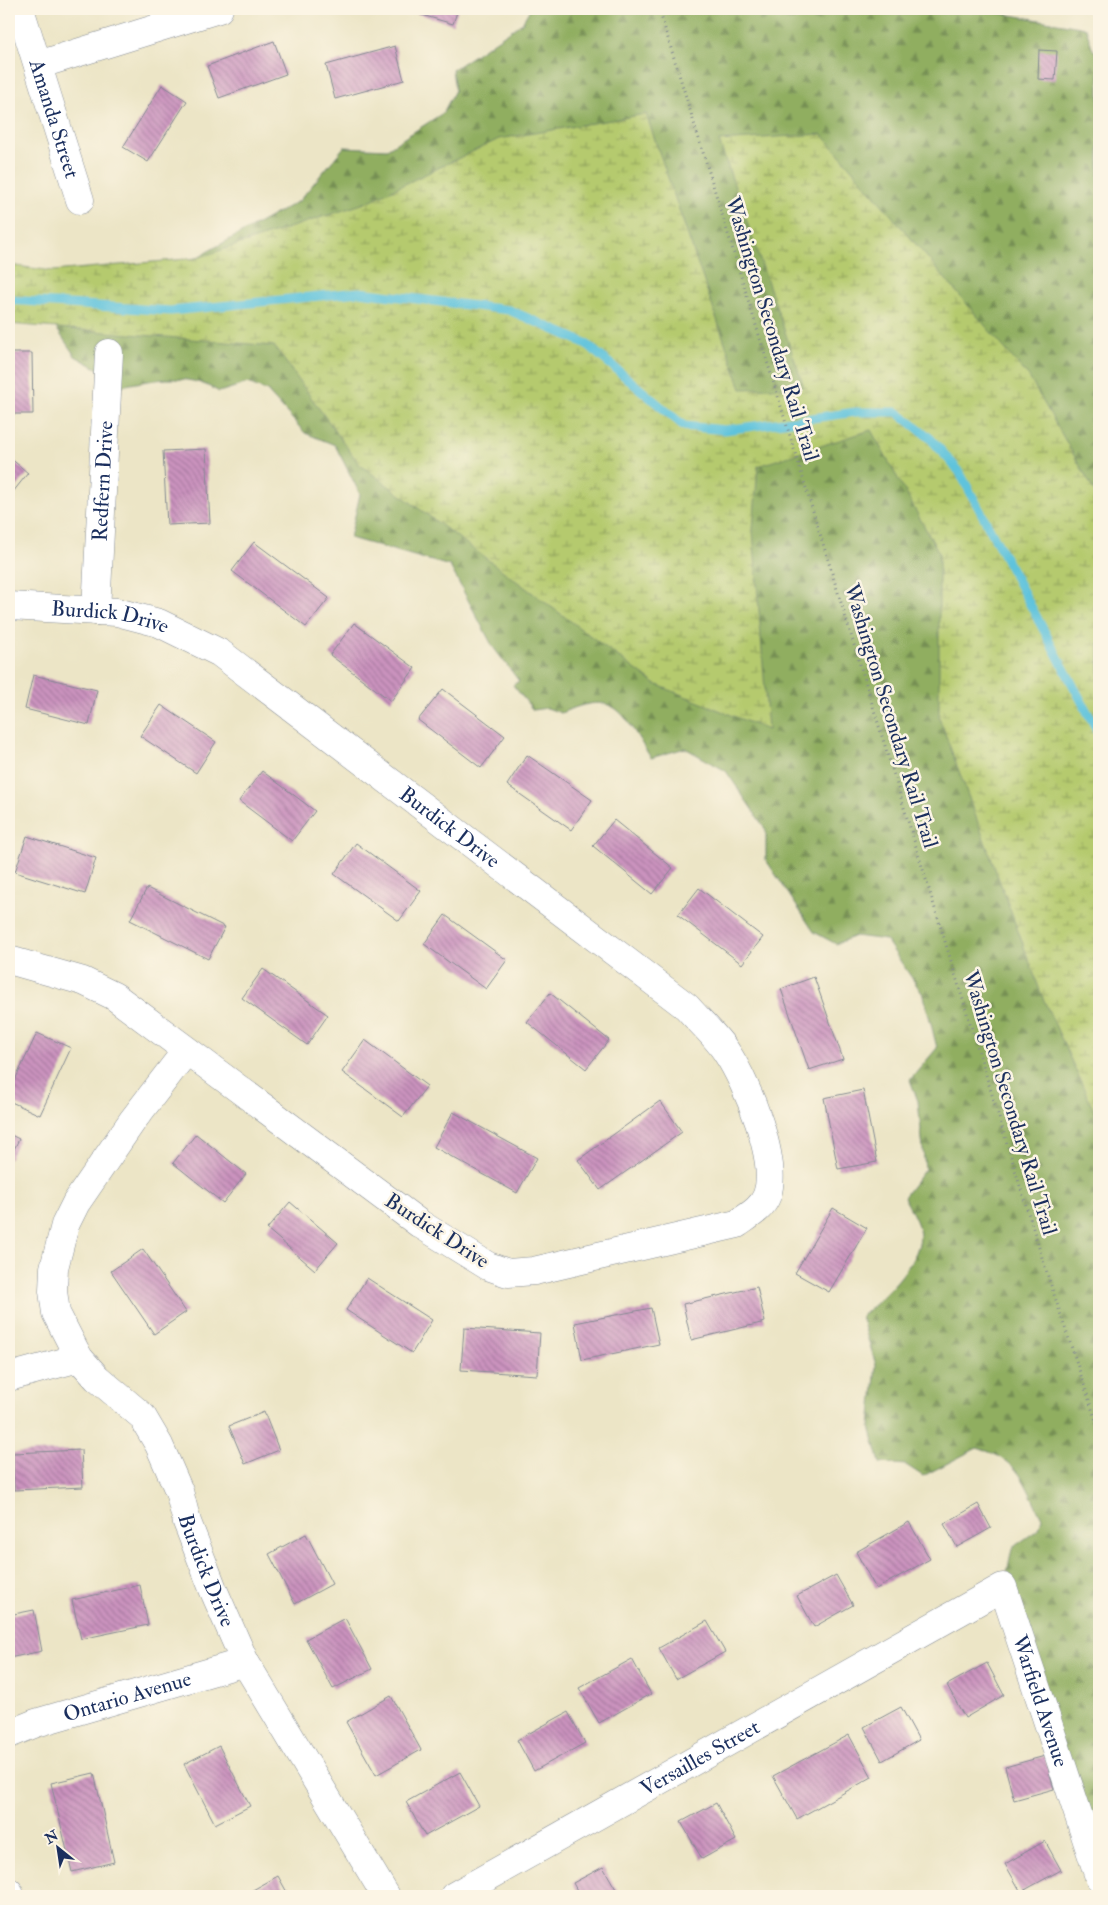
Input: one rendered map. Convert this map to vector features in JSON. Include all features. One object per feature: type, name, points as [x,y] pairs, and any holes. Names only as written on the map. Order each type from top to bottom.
[{"type":"street","name":"Amanda Street","points":[[20,9],[80,200]]},
{"type":"street","points":[[38,65],[220,9]]},
{"type":"street","name":"Redfern Drive","points":[[96,611],[108,352]]},
{"type":"street","name":"Burdick Drive","points":[[9,606],[117,612],[159,623],[220,654],[687,1007],[727,1052],[741,1076],[764,1140],[770,1174],[767,1196],[758,1209],[737,1224],[534,1271],[508,1273],[488,1266],[420,1224],[246,1092],[186,1051],[133,1120],[76,1203],[65,1225],[54,1268],[56,1313],[79,1358],[97,1378],[142,1416],[159,1445],[179,1491],[187,1522],[213,1588],[245,1662],[386,1896]]},
{"type":"street","points":[[9,960],[83,981],[114,996],[186,1051]]},
{"type":"street","points":[[9,1378],[79,1358]]},
{"type":"street","name":"Warfield Avenue","points":[[946,1620],[1003,1587],[1099,1877]]},
{"type":"street","name":"Versailles Street","points":[[454,1896],[946,1620]]},
{"type":"street","name":"Ontario Avenue","points":[[9,1734],[36,1723],[245,1662]]},
{"type":"street","points":[[9,1892],[10,1896]]},
{"type":"path","name":"Washington Secondary Rail Trail","points":[[659,9],[1044,1264],[1099,1430]]},
{"type":"green space","points":[[530,9],[976,9],[1086,28],[1093,50],[1099,53],[1099,1875],[1004,1587],[1012,1548],[1039,1529],[1042,1518],[1025,1483],[1012,1466],[1003,1459],[977,1448],[923,1476],[906,1465],[880,1463],[870,1427],[876,1365],[861,1316],[880,1300],[900,1277],[909,1265],[920,1240],[918,1225],[904,1197],[925,1169],[918,1101],[910,1080],[937,1048],[924,996],[886,940],[855,936],[836,944],[814,932],[766,860],[766,830],[726,771],[685,748],[651,758],[625,718],[617,710],[607,705],[595,703],[561,713],[547,708],[533,710],[513,685],[519,681],[493,647],[450,566],[350,538],[360,494],[335,445],[305,433],[267,391],[248,383],[219,392],[206,385],[180,379],[153,380],[111,388],[102,371],[75,356],[38,301],[194,259],[299,201],[344,147],[387,149],[443,113],[455,90],[452,70],[522,23]]},
{"type":"green space","points":[[646,114],[741,389],[804,387],[719,141],[822,134],[1029,377],[1099,499],[1099,1122],[1042,996],[939,717],[939,553],[871,430],[758,466],[753,530],[768,730],[655,684],[359,464],[274,346],[9,324],[9,265],[53,271],[197,258],[365,203],[499,139]]},
{"type":"building","points":[[416,9],[458,9],[453,24],[415,13]]},
{"type":"building","points":[[274,41],[286,74],[219,98],[207,66]]},
{"type":"building","points":[[395,46],[404,80],[335,99],[326,65]]},
{"type":"building","points":[[1039,50],[1057,51],[1055,80],[1038,79]]},
{"type":"building","points":[[162,85],[187,101],[148,162],[123,147]]},
{"type":"building","points":[[9,353],[32,353],[33,414],[9,414]]},
{"type":"building","points":[[206,449],[210,523],[167,525],[163,451]]},
{"type":"building","points":[[9,457],[28,473],[9,497]]},
{"type":"building","points":[[254,542],[329,598],[306,627],[232,571]]},
{"type":"building","points":[[354,623],[415,668],[391,701],[330,655]]},
{"type":"building","points":[[33,675],[97,690],[89,725],[25,709]]},
{"type":"building","points":[[443,689],[505,736],[481,768],[418,720]]},
{"type":"building","points":[[161,705],[216,742],[196,773],[140,736]]},
{"type":"building","points":[[527,755],[592,800],[571,830],[507,785]]},
{"type":"building","points":[[262,771],[315,811],[292,841],[239,801]]},
{"type":"building","points":[[614,820],[673,868],[652,894],[593,846]]},
{"type":"building","points":[[27,836],[96,858],[85,894],[15,872]]},
{"type":"building","points":[[356,843],[421,891],[399,921],[334,874]]},
{"type":"building","points":[[147,888],[225,927],[208,959],[130,920]]},
{"type":"building","points":[[699,888],[763,937],[742,964],[678,915]]},
{"type":"building","points":[[445,915],[507,960],[486,989],[424,944]]},
{"type":"building","points":[[263,969],[328,1015],[307,1045],[242,998]]},
{"type":"building","points":[[814,977],[843,1059],[809,1070],[781,989]]},
{"type":"building","points":[[550,993],[609,1040],[586,1069],[527,1022]]},
{"type":"building","points":[[37,1033],[71,1048],[40,1115],[9,1101],[9,1093]]},
{"type":"building","points":[[365,1040],[427,1086],[403,1117],[342,1072]]},
{"type":"building","points":[[863,1090],[877,1162],[838,1169],[824,1098]]},
{"type":"building","points":[[660,1101],[682,1132],[600,1190],[578,1160]]},
{"type":"building","points":[[453,1112],[537,1158],[517,1193],[434,1147]]},
{"type":"building","points":[[9,1134],[19,1139],[9,1160]]},
{"type":"building","points":[[196,1134],[246,1174],[223,1203],[173,1163]]},
{"type":"building","points":[[290,1202],[338,1243],[315,1270],[267,1229]]},
{"type":"building","points":[[833,1208],[867,1228],[829,1292],[795,1273]]},
{"type":"building","points":[[143,1249],[186,1312],[154,1334],[111,1271]]},
{"type":"building","points":[[367,1278],[432,1320],[412,1353],[346,1310]]},
{"type":"building","points":[[757,1287],[765,1322],[691,1340],[683,1304]]},
{"type":"building","points":[[651,1308],[659,1344],[582,1360],[575,1323]]},
{"type":"building","points":[[464,1328],[540,1333],[537,1375],[461,1370]]},
{"type":"building","points":[[264,1412],[279,1450],[245,1464],[229,1426]]},
{"type":"building","points":[[81,1450],[83,1487],[14,1490],[13,1453]]},
{"type":"building","points":[[978,1504],[991,1528],[957,1547],[944,1524]]},
{"type":"building","points":[[909,1522],[930,1559],[876,1589],[856,1552]]},
{"type":"building","points":[[306,1534],[332,1584],[295,1604],[269,1554]]},
{"type":"building","points":[[836,1575],[853,1605],[814,1627],[797,1596]]},
{"type":"building","points":[[140,1585],[148,1625],[81,1639],[72,1600]]},
{"type":"building","points":[[34,1610],[42,1651],[9,1658],[9,1615]]},
{"type":"building","points":[[345,1618],[372,1669],[333,1689],[306,1639]]},
{"type":"building","points":[[707,1621],[725,1652],[676,1679],[659,1648]]},
{"type":"building","points":[[632,1659],[651,1694],[599,1723],[579,1688]]},
{"type":"building","points":[[987,1663],[1004,1695],[965,1718],[947,1685]]},
{"type":"building","points":[[391,1696],[421,1750],[376,1775],[346,1722]]},
{"type":"building","points":[[901,1707],[919,1740],[882,1761],[864,1727]]},
{"type":"building","points":[[568,1712],[585,1743],[534,1771],[517,1740]]},
{"type":"building","points":[[849,1735],[872,1777],[797,1819],[773,1776]]},
{"type":"building","points":[[219,1746],[250,1806],[215,1824],[184,1764]]},
{"type":"building","points":[[1045,1756],[1054,1789],[1014,1800],[1005,1767]]},
{"type":"building","points":[[460,1772],[479,1806],[425,1836],[406,1802]]},
{"type":"building","points":[[94,1773],[114,1862],[72,1872],[51,1783]]},
{"type":"building","points":[[716,1803],[736,1840],[702,1859],[681,1822]]},
{"type":"building","points":[[1045,1841],[1061,1870],[1021,1892],[1005,1864]]},
{"type":"building","points":[[603,1867],[620,1896],[580,1896],[573,1883]]},
{"type":"building","points":[[278,1876],[289,1896],[242,1896]]},
{"type":"waterway","points":[[9,300],[171,311],[359,292],[509,310],[585,343],[684,426],[725,430],[856,412],[897,412],[930,438],[959,471],[1099,734]]}]
